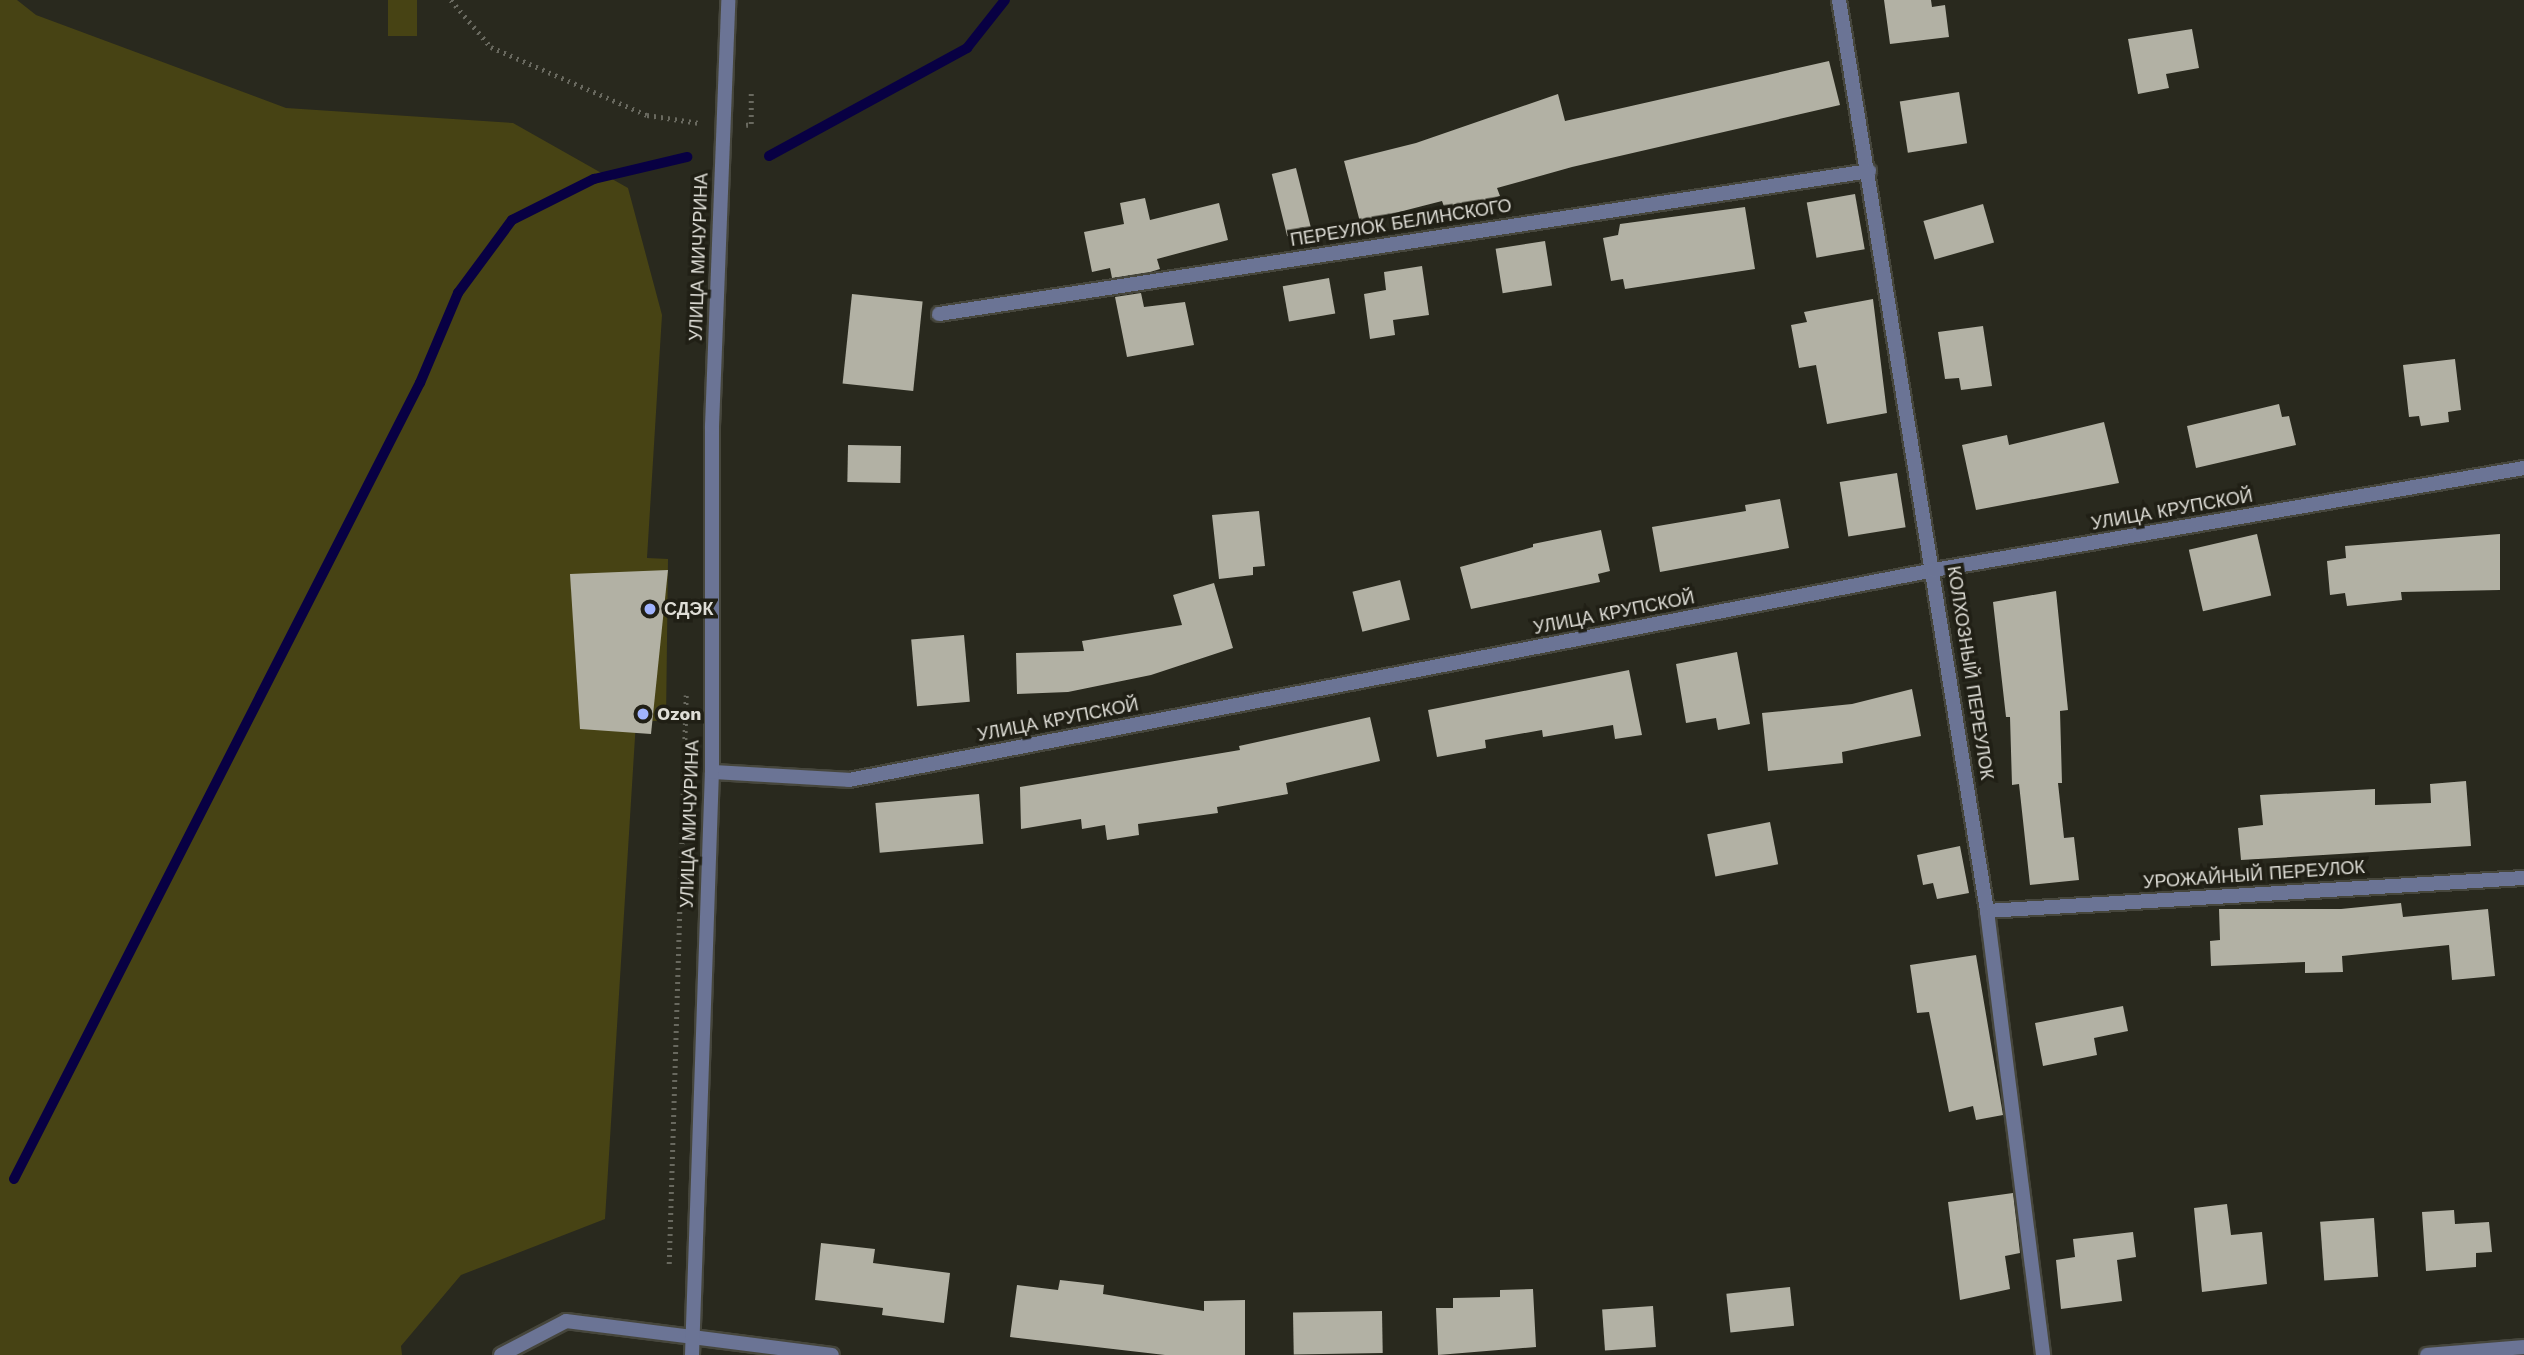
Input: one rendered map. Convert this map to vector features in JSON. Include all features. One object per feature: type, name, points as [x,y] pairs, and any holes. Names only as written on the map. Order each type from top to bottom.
[{"type":"street","name":"УЛИЦА МИЧУРИНА","points":[[692,1355],[712,772],[712,426],[728,0]]},
{"type":"street","name":"КОЛХОЗНЫЙ ПЕРЕУЛОК","points":[[1839,0],[1934,570],[1987,911],[2043,1355]]},
{"type":"street","name":"ПЕРЕУЛОК БЕЛИНСКОГО","points":[[939,314],[1869,171]]},
{"type":"street","name":"УЛИЦА КРУПСКОЙ","points":[[712,772],[849,780],[1934,570],[2524,468]]},
{"type":"street","name":"УРОЖАЙНЫЙ ПЕРЕУЛОК","points":[[1987,911],[2524,878]]},
{"type":"street","points":[[501,1355],[566,1321],[832,1355]]},
{"type":"street","points":[[2427,1355],[2524,1347]]},
{"type":"path","points":[[450,0],[491,47],[647,115],[723,127]]},
{"type":"path","points":[[668,1278],[686,685]]},
{"type":"shaded area","points":[[0,0],[17,0],[36,15],[286,108],[513,123],[628,188],[662,315],[647,558],[668,559],[666,721],[636,721],[605,1219],[461,1275],[401,1346],[402,1355],[0,1355]]},
{"type":"shaded area","points":[[388,0],[417,0],[417,36],[388,36]]},
{"type":"building","points":[[1884,0],[1931,0],[1932,7],[1945,5],[1949,37],[1890,44]]},
{"type":"building","points":[[2192,29],[2199,68],[2166,74],[2169,88],[2138,94],[2128,39]]},
{"type":"building","points":[[1829,61],[1840,105],[1572,167],[1497,188],[1500,196],[1447,215],[1442,201],[1360,222],[1344,161],[1416,143],[1558,94],[1565,121]]},
{"type":"building","points":[[1959,92],[1967,143],[1908,153],[1900,101]]},
{"type":"building","points":[[1296,168],[1311,230],[1287,236],[1272,174]]},
{"type":"building","points":[[1855,194],[1865,249],[1816,258],[1807,203]]},
{"type":"building","points":[[1145,198],[1150,220],[1219,203],[1228,240],[1157,259],[1160,269],[1150,272],[1112,278],[1110,268],[1092,272],[1084,232],[1124,224],[1120,203]]},
{"type":"building","points":[[1983,204],[1994,242],[1934,260],[1923,221]]},
{"type":"building","points":[[1745,207],[1755,269],[1625,289],[1623,279],[1611,281],[1603,238],[1618,235],[1620,224]]},
{"type":"building","points":[[1545,241],[1552,285],[1503,293],[1496,249]]},
{"type":"building","points":[[1422,266],[1429,315],[1393,320],[1395,335],[1370,339],[1364,294],[1386,290],[1384,272]]},
{"type":"building","points":[[1329,278],[1335,313],[1289,322],[1283,286]]},
{"type":"building","points":[[1141,293],[1144,307],[1185,302],[1194,345],[1127,357],[1115,297]]},
{"type":"building","points":[[852,294],[923,301],[913,391],[843,384]]},
{"type":"building","points":[[1873,299],[1887,413],[1827,424],[1816,365],[1799,368],[1791,325],[1807,322],[1804,312]]},
{"type":"building","points":[[1983,326],[1992,386],[1961,390],[1959,378],[1945,379],[1938,332]]},
{"type":"building","points":[[2455,359],[2461,410],[2448,412],[2449,422],[2421,426],[2419,416],[2409,417],[2403,365]]},
{"type":"building","points":[[2279,404],[2282,417],[2289,416],[2296,445],[2196,468],[2187,426]]},
{"type":"building","points":[[2104,422],[2119,483],[1976,510],[1962,445],[2007,435],[2009,445]]},
{"type":"building","points":[[848,445],[901,446],[900,483],[847,482]]},
{"type":"building","points":[[1897,473],[1906,527],[1848,536],[1840,482]]},
{"type":"building","points":[[1780,499],[1789,548],[1660,572],[1652,527],[1746,511],[1745,505]]},
{"type":"building","points":[[1259,511],[1265,566],[1253,567],[1253,575],[1219,579],[1212,515]]},
{"type":"building","points":[[1601,530],[1610,571],[1598,574],[1600,582],[1471,609],[1460,567],[1533,547],[1533,544]]},
{"type":"building","points":[[2257,534],[2271,595],[2203,611],[2189,550]]},
{"type":"building","points":[[2500,534],[2500,590],[2401,592],[2402,600],[2347,606],[2345,593],[2330,595],[2327,561],[2346,558],[2345,546]]},
{"type":"building","points":[[668,570],[651,734],[580,729],[570,574]]},
{"type":"building","points":[[1400,580],[1410,620],[1362,632],[1352,592]]},
{"type":"building","points":[[1214,583],[1233,648],[1151,675],[1068,692],[1017,694],[1016,653],[1084,651],[1082,641],[1182,625],[1173,595]]},
{"type":"building","points":[[2056,591],[2068,710],[2060,711],[2062,783],[2058,783],[2064,838],[2074,837],[2079,880],[2030,885],[2019,784],[2012,785],[2010,717],[2006,717],[1993,602]]},
{"type":"building","points":[[964,635],[970,702],[917,706],[911,640]]},
{"type":"building","points":[[1737,652],[1750,724],[1718,730],[1716,718],[1686,723],[1676,664]]},
{"type":"building","points":[[1629,670],[1642,735],[1615,739],[1613,725],[1543,737],[1542,730],[1485,740],[1486,748],[1437,757],[1428,710]]},
{"type":"building","points":[[1912,689],[1921,736],[1842,752],[1843,763],[1768,771],[1762,713],[1852,704]]},
{"type":"building","points":[[1370,717],[1380,761],[1286,783],[1288,794],[1217,807],[1218,813],[1138,824],[1139,835],[1107,840],[1105,825],[1082,829],[1081,819],[1021,829],[1020,787],[1240,750],[1239,746]]},
{"type":"building","points":[[2466,781],[2471,846],[2241,860],[2238,828],[2263,825],[2260,795],[2375,789],[2375,805],[2431,803],[2430,784]]},
{"type":"building","points":[[979,794],[983,844],[880,853],[875,803]]},
{"type":"building","points":[[1770,822],[1778,864],[1715,876],[1707,834]]},
{"type":"building","points":[[1960,846],[1969,893],[1937,899],[1933,883],[1923,885],[1917,855]]},
{"type":"building","points":[[2401,903],[2403,917],[2488,909],[2495,976],[2452,980],[2449,945],[2342,956],[2343,972],[2305,973],[2305,962],[2211,966],[2210,941],[2220,940],[2219,909],[2341,909]]},
{"type":"building","points":[[1976,955],[2003,1115],[1976,1120],[1973,1106],[1949,1112],[1929,1012],[1917,1013],[1910,965]]},
{"type":"building","points":[[2123,1006],[2128,1031],[2094,1038],[2097,1055],[2043,1066],[2035,1023]]},
{"type":"building","points":[[2013,1193],[2020,1253],[2005,1256],[2010,1289],[1960,1300],[1948,1202]]},
{"type":"building","points":[[2227,1204],[2231,1235],[2262,1232],[2267,1284],[2202,1292],[2194,1208]]},
{"type":"building","points":[[2454,1210],[2455,1224],[2489,1222],[2492,1252],[2476,1253],[2476,1267],[2426,1271],[2422,1212]]},
{"type":"building","points":[[2374,1218],[2378,1277],[2324,1281],[2320,1222]]},
{"type":"building","points":[[2133,1232],[2136,1257],[2117,1260],[2122,1301],[2061,1309],[2056,1260],[2075,1257],[2073,1239]]},
{"type":"building","points":[[821,1243],[875,1249],[873,1263],[950,1273],[944,1323],[882,1315],[883,1308],[815,1300]]},
{"type":"building","points":[[1060,1280],[1104,1285],[1103,1294],[1204,1311],[1204,1301],[1245,1300],[1245,1355],[1165,1355],[1010,1337],[1017,1285],[1058,1290]]},
{"type":"building","points":[[1790,1287],[1794,1326],[1730,1332],[1726,1294]]},
{"type":"building","points":[[1533,1289],[1536,1347],[1438,1355],[1436,1308],[1453,1308],[1453,1298],[1500,1297],[1500,1290]]},
{"type":"building","points":[[1653,1306],[1656,1347],[1605,1350],[1602,1310]]},
{"type":"building","points":[[1382,1311],[1383,1353],[1294,1355],[1293,1313]]},
{"type":"waterway","points":[[769,156],[967,48],[1005,0]]},
{"type":"waterway","points":[[14,1179],[420,383],[458,293],[512,220],[594,179],[687,157]]},
{"type":"place","name":"СДЭК","points":[[650,609]]},
{"type":"place","name":"Ozon","points":[[643,714]]}]
